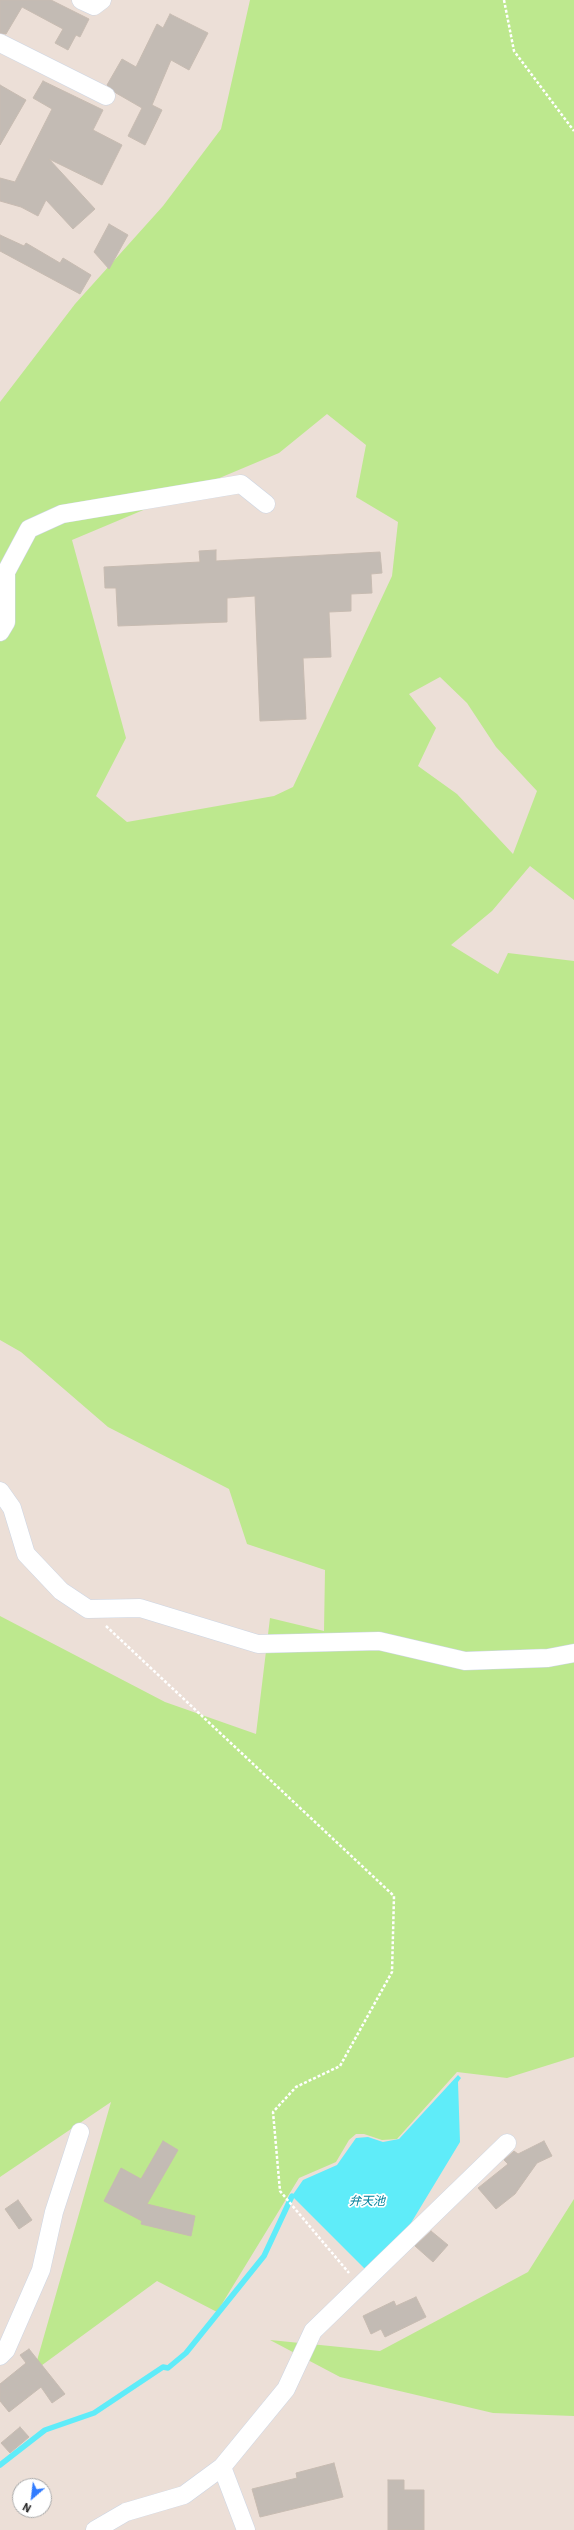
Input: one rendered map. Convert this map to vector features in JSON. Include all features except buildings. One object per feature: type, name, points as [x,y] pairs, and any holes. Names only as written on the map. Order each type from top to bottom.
[{"type":"street","points":[[82,0],[94,6],[102,0]]},
{"type":"street","points":[[0,43],[106,96]]},
{"type":"street","points":[[0,632],[6,622],[6,572],[29,529],[62,514],[241,484],[266,504]]},
{"type":"street","points":[[0,1491],[12,1508],[26,1554],[60,1591],[88,1609],[140,1608],[258,1644],[379,1642],[465,1661],[548,1658],[574,1653]]},
{"type":"street","points":[[0,2356],[6,2350],[41,2270],[54,2212],[80,2132]]},
{"type":"street","points":[[95,2530],[126,2512],[184,2495],[222,2467],[286,2390],[313,2331],[507,2143]]},
{"type":"street","points":[[222,2467],[246,2530]]},
{"type":"path","points":[[504,0],[514,51],[574,131]]},
{"type":"path","points":[[88,1609],[394,1896],[392,1972],[340,2066],[296,2087],[273,2112],[280,2191],[360,2285]]},
{"type":"green space","points":[[250,0],[574,0],[574,900],[530,866],[492,911],[451,945],[498,974],[508,953],[574,961],[574,2057],[507,2078],[457,2072],[397,2139],[382,2140],[364,2134],[356,2134],[349,2140],[336,2162],[299,2178],[217,2312],[157,2281],[34,2371],[111,2102],[0,2177],[0,1616],[165,1702],[256,1734],[270,1618],[324,1631],[325,1570],[247,1544],[229,1489],[108,1427],[21,1352],[0,1340],[0,402],[75,304],[163,206],[221,129]],"holes":[[[327,414],[366,445],[356,497],[398,522],[392,576],[293,787],[274,796],[127,822],[96,796],[126,738],[72,540],[279,453]],[[440,677],[467,703],[496,747],[537,791],[513,854],[457,794],[418,766],[436,728],[409,694]]]},
{"type":"green space","points":[[574,2199],[574,2416],[493,2413],[340,2377],[270,2340],[380,2351],[528,2272]]},
{"type":"water","name":"弁天池","points":[[458,2075],[461,2078],[458,2082],[460,2142],[408,2228],[365,2269],[292,2196],[303,2180],[337,2165],[356,2138],[368,2137],[383,2142],[399,2139]]},
{"type":"waterway","points":[[0,2465],[45,2430],[94,2413],[163,2367],[168,2368],[186,2353],[264,2256],[292,2196]]}]
